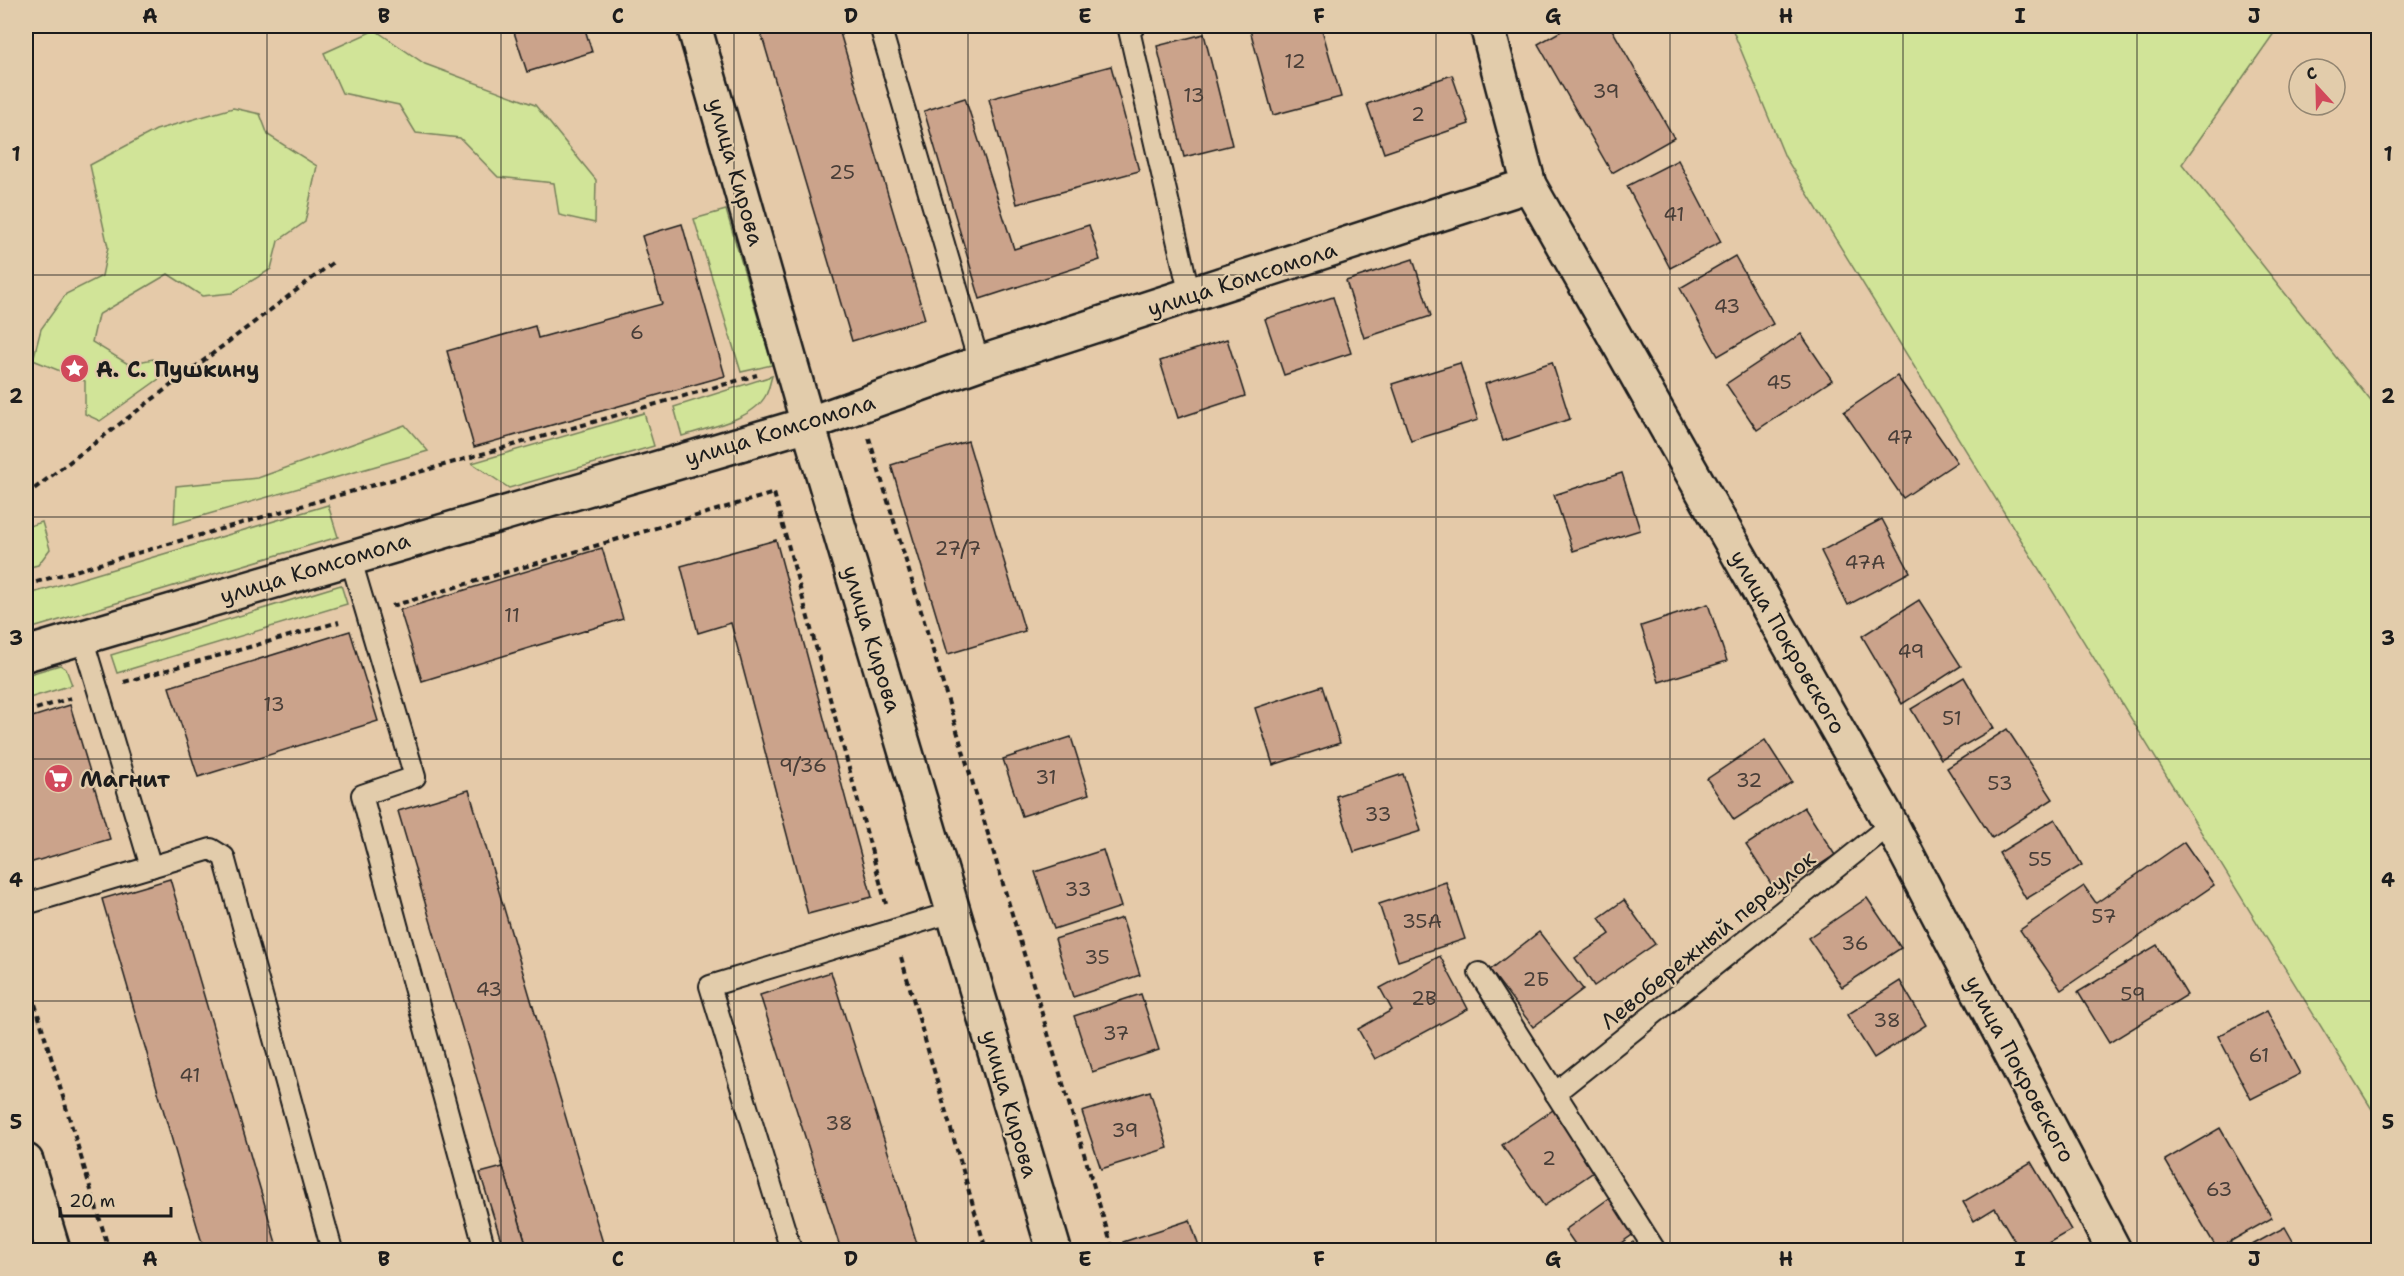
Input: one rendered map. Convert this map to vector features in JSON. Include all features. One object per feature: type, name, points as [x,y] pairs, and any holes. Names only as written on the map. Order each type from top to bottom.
[{"type":"street","name":"улица Кирова","points":[[694,26],[808,424],[1054,1251]]},
{"type":"street","name":"улица Покровского","points":[[1487,26],[1529,185],[1892,824],[2115,1251]]},
{"type":"street","name":"улица Комсомола","points":[[26,654],[808,424],[979,363],[1529,185]]},
{"type":"street","points":[[26,1161],[53,1251]]},
{"type":"lane","points":[[880,26],[979,363]]},
{"type":"lane","points":[[1135,26],[1129,30],[1190,296]]},
{"type":"lane","points":[[350,557],[416,777],[362,795],[485,1251]]},
{"type":"lane","points":[[82,637],[151,867]]},
{"type":"lane","name":"Левобережный переулок","points":[[1554,1093],[1892,824]]},
{"type":"lane","points":[[26,904],[211,849],[224,857],[332,1251]]},
{"type":"lane","points":[[791,1251],[710,986],[953,912]]},
{"type":"lane","points":[[1479,973],[1655,1251]]},
{"type":"path","points":[[26,495],[335,261]]},
{"type":"path","points":[[26,585],[792,365]]},
{"type":"path","points":[[860,406],[1113,1251]]},
{"type":"path","points":[[26,712],[774,493],[893,930],[986,1251]]},
{"type":"path","points":[[26,974],[109,1251]]},
{"type":"green space","points":[[1731,26],[2279,26],[2182,164],[2378,410],[2378,1119],[1785,157]]},
{"type":"green space","points":[[375,30],[425,64],[535,105],[596,180],[595,223],[559,215],[554,183],[498,177],[460,138],[416,133],[399,105],[342,93],[324,53]]},
{"type":"green space","points":[[233,108],[260,114],[268,135],[317,166],[305,222],[278,241],[271,269],[232,293],[202,296],[168,274],[98,315],[92,342],[128,364],[153,359],[163,376],[100,421],[85,414],[85,381],[33,360],[41,329],[66,294],[102,276],[108,247],[90,165],[156,130]]},
{"type":"green space","points":[[726,210],[772,365],[741,372],[694,219]]},
{"type":"green space","points":[[772,376],[766,395],[751,411],[728,422],[682,436],[674,407]]},
{"type":"green space","points":[[644,413],[654,446],[509,488],[472,463]]},
{"type":"green space","points":[[405,425],[428,451],[174,524],[176,486],[258,478]]},
{"type":"green space","points":[[328,505],[338,537],[26,630],[26,595]]},
{"type":"green space","points":[[42,522],[50,549],[38,565],[26,568],[26,527]]},
{"type":"green space","points":[[341,585],[347,604],[117,673],[111,655]]},
{"type":"green space","points":[[60,665],[66,669],[72,685],[26,699],[26,675]]},
{"type":"building","points":[[512,26],[584,26],[592,52],[527,72]]},
{"type":"building","points":[[759,26],[838,26],[925,319],[852,341]]},
{"type":"building","points":[[1249,26],[1321,26],[1341,97],[1273,115]]},
{"type":"building","points":[[1570,26],[1610,26],[1674,138],[1612,173],[1538,44]]},
{"type":"building","points":[[1204,34],[1232,145],[1184,157],[1157,46]]},
{"type":"building","points":[[1111,66],[1139,171],[1017,204],[989,99]]},
{"type":"building","points":[[1452,75],[1469,124],[1384,153],[1367,104]]},
{"type":"building","points":[[965,98],[1014,249],[1089,225],[1100,260],[980,299],[924,111]]},
{"type":"building","points":[[1678,160],[1721,242],[1670,268],[1627,186]]},
{"type":"building","points":[[682,224],[725,376],[474,447],[447,351],[535,326],[538,338],[662,304],[642,236]]},
{"type":"building","points":[[1735,256],[1773,324],[1718,356],[1680,288]]},
{"type":"building","points":[[1413,259],[1431,316],[1364,338],[1346,281]]},
{"type":"building","points":[[1333,297],[1351,353],[1284,375],[1265,319]]},
{"type":"building","points":[[1801,334],[1832,380],[1757,430],[1726,384]]},
{"type":"building","points":[[1227,339],[1245,396],[1178,418],[1160,361]]},
{"type":"building","points":[[1552,362],[1570,419],[1503,441],[1485,384]]},
{"type":"building","points":[[1460,363],[1478,420],[1411,441],[1392,384]]},
{"type":"building","points":[[1897,376],[1957,462],[1903,498],[1844,412]]},
{"type":"building","points":[[968,441],[1025,631],[948,654],[891,465]]},
{"type":"building","points":[[1622,473],[1640,530],[1573,551],[1554,495]]},
{"type":"building","points":[[1882,519],[1910,572],[1848,605],[1821,551]]},
{"type":"building","points":[[776,540],[872,897],[808,914],[731,623],[698,633],[681,566]]},
{"type":"building","points":[[602,548],[623,619],[422,681],[400,610]]},
{"type":"building","points":[[1919,600],[1961,666],[1902,704],[1862,636]]},
{"type":"building","points":[[1708,604],[1727,661],[1659,682],[1641,626]]},
{"type":"building","points":[[350,631],[378,721],[198,777],[169,687]]},
{"type":"building","points":[[1964,677],[1994,728],[1941,759],[1911,709]]},
{"type":"building","points":[[1322,686],[1340,743],[1273,765],[1255,708]]},
{"type":"building","name":"Магнит","points":[[70,705],[110,839],[26,864],[26,719]]},
{"type":"building","points":[[2007,729],[2053,799],[1992,838],[1947,768]]},
{"type":"building","points":[[1071,737],[1089,794],[1022,816],[1003,759]]},
{"type":"building","points":[[1765,740],[1792,782],[1734,820],[1707,779]]},
{"type":"building","points":[[1403,774],[1421,831],[1354,852],[1336,796]]},
{"type":"building","points":[[469,790],[605,1250],[528,1250],[503,1167],[398,811]]},
{"type":"building","points":[[1804,807],[1835,855],[1777,893],[1746,845]]},
{"type":"building","points":[[2055,819],[2082,865],[2026,899],[1999,853]]},
{"type":"building","points":[[2184,842],[2214,885],[2061,990],[2020,930],[2084,886],[2096,903]]},
{"type":"building","points":[[1103,850],[1121,907],[1054,929],[1035,872]]},
{"type":"building","points":[[170,879],[278,1250],[204,1250],[102,899]]},
{"type":"building","points":[[1446,882],[1465,939],[1398,961],[1379,904]]},
{"type":"building","points":[[1867,898],[1901,948],[1842,987],[1808,938]]},
{"type":"building","points":[[1624,900],[1655,944],[1594,986],[1575,958],[1610,934],[1599,918]]},
{"type":"building","points":[[1122,918],[1140,975],[1073,997],[1055,939]]},
{"type":"building","points":[[1539,932],[1583,989],[1533,1027],[1490,970]]},
{"type":"building","points":[[2157,945],[2187,995],[2109,1043],[2078,992]]},
{"type":"building","points":[[1440,956],[1468,1009],[1375,1059],[1358,1029],[1392,1010],[1380,988]]},
{"type":"building","points":[[831,972],[919,1250],[841,1250],[760,995]]},
{"type":"building","points":[[1900,981],[1926,1025],[1874,1058],[1847,1015]]},
{"type":"building","points":[[1141,994],[1159,1050],[1092,1072],[1074,1016]]},
{"type":"building","points":[[2267,1011],[2300,1074],[2251,1099],[2218,1036]]},
{"type":"building","points":[[1150,1091],[1168,1148],[1101,1169],[1082,1112]]},
{"type":"building","points":[[1553,1110],[1595,1171],[1544,1206],[1502,1145]]},
{"type":"building","points":[[2220,1128],[2272,1218],[2217,1249],[2165,1160]]},
{"type":"building","points":[[2031,1162],[2071,1230],[2036,1250],[2020,1250],[1995,1208],[1974,1221],[1963,1202]]},
{"type":"building","points":[[503,1167],[528,1250],[504,1250],[480,1173]]},
{"type":"building","points":[[1611,1197],[1635,1233],[1611,1250],[1579,1250],[1565,1230]]},
{"type":"building","points":[[1190,1220],[1200,1250],[1126,1250],[1123,1242]]},
{"type":"building","points":[[2285,1227],[2298,1250],[2243,1250]]},
{"type":"building","points":[[1633,1242],[1639,1250],[1620,1250]]},
{"type":"place","name":"А. С. Пушкину","points":[[75,369]]},
{"type":"place","name":"Магнит","points":[[59,779]]}]
